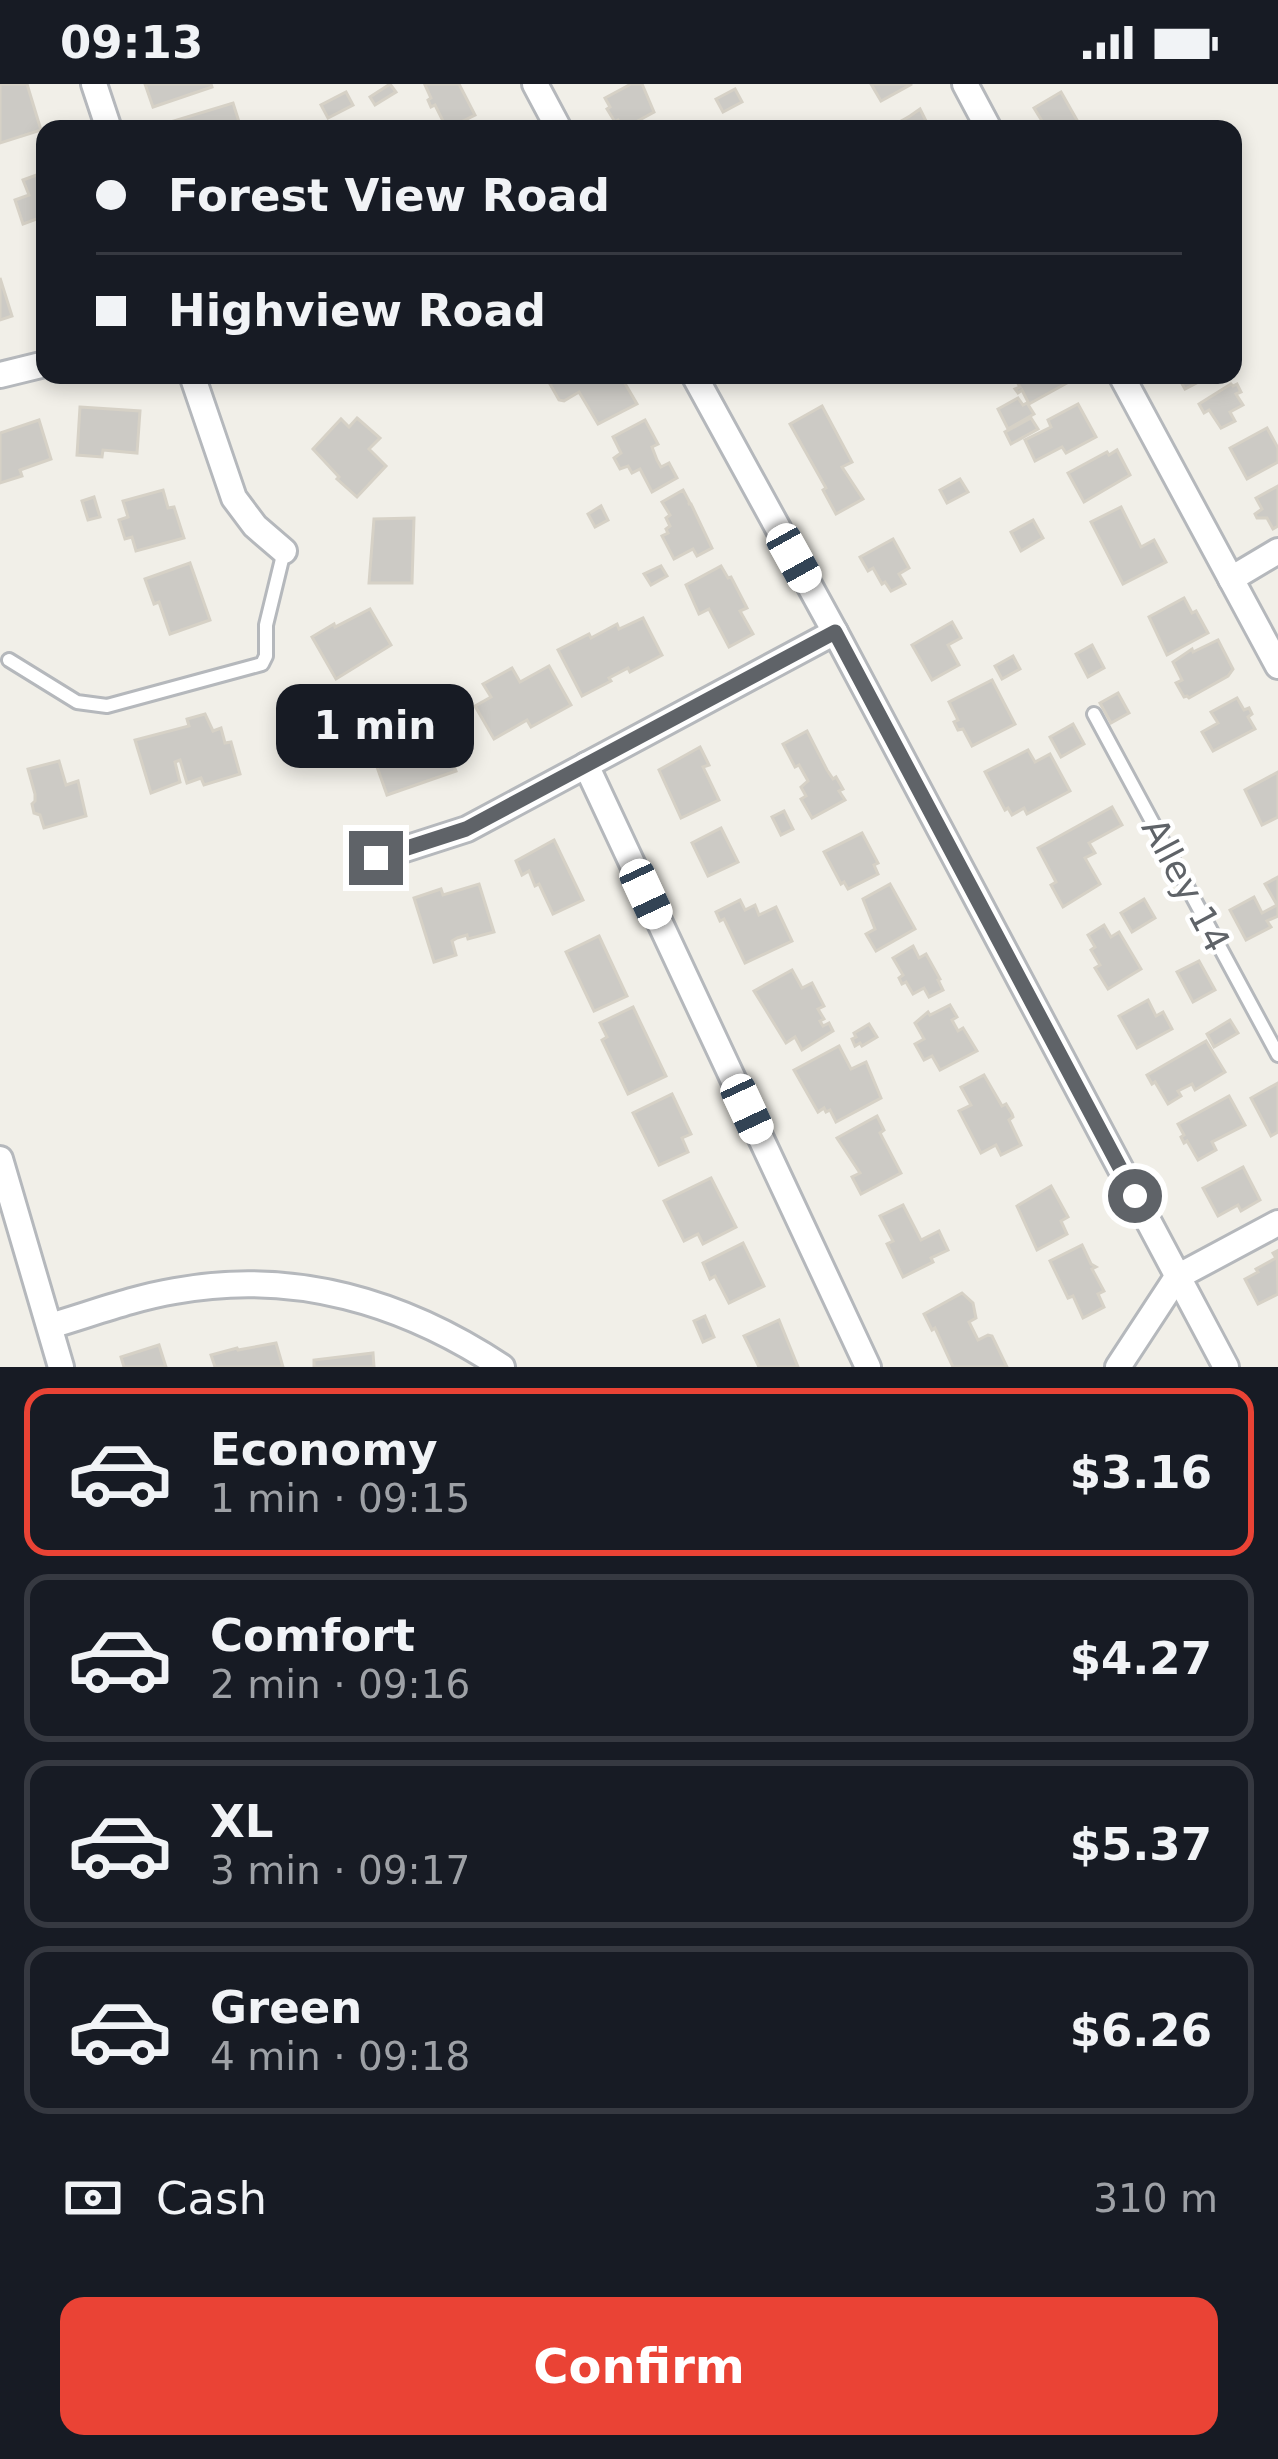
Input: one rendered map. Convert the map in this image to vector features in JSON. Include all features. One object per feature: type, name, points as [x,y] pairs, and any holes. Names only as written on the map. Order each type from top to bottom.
[{"type":"street","points":[[94,84],[106,120]]},
{"type":"street","points":[[535,84],[554,120]]},
{"type":"street","points":[[964,84],[984,120]]},
{"type":"street","points":[[0,375],[36,366]]},
{"type":"street","points":[[195,384],[234,498],[255,526],[284,551]]},
{"type":"street","points":[[699,384],[1226,1367]]},
{"type":"street","points":[[1126,384],[1278,666]]},
{"type":"street","points":[[1231,579],[1278,551]]},
{"type":"street","points":[[376,858],[466,829],[835,632]]},
{"type":"street","points":[[586,764],[868,1367]]},
{"type":"street","points":[[0,1159],[61,1367]]},
{"type":"street","points":[[1118,1367],[1178,1277],[1278,1223]]},
{"type":"street","points":[[50,1326],[175,1291],[259,1282],[322,1290],[393,1309],[447,1332],[502,1367]]},
{"type":"lane","points":[[9,660],[76,702],[107,706],[262,664],[284,551]]},
{"type":"lane","name":"Alley 14","points":[[1094,714],[1278,1055]]},
{"type":"building","points":[[0,84],[27,84],[38,120],[36,132],[0,143]]},
{"type":"building","points":[[145,84],[211,84],[212,87],[153,107]]},
{"type":"building","points":[[390,84],[396,92],[375,105],[370,97]]},
{"type":"building","points":[[459,84],[475,115],[442,120],[435,105],[431,107],[425,85]]},
{"type":"building","points":[[631,84],[642,84],[654,112],[639,120],[614,120],[605,98]]},
{"type":"building","points":[[871,84],[912,84],[881,101]]},
{"type":"building","points":[[735,89],[742,102],[723,112],[716,99]]},
{"type":"building","points":[[346,92],[353,105],[328,118],[321,105]]},
{"type":"building","points":[[1061,92],[1077,120],[1041,120],[1034,108]]},
{"type":"building","points":[[233,103],[238,120],[177,120]]},
{"type":"building","points":[[920,109],[926,120],[903,120]]},
{"type":"building","points":[[36,175],[36,219],[23,224],[15,200],[29,195],[23,180]]},
{"type":"building","points":[[0,278],[12,316],[0,320]]},
{"type":"building","points":[[550,384],[625,384],[637,404],[598,424],[579,392],[559,400]]},
{"type":"building","points":[[1065,384],[1029,404],[1022,390],[1015,389]]},
{"type":"building","points":[[1237,384],[1241,392],[1236,394],[1243,405],[1230,412],[1235,421],[1221,428],[1199,404]]},
{"type":"building","points":[[1018,398],[1034,414],[1008,429],[998,409]]},
{"type":"building","points":[[1078,404],[1096,437],[1066,453],[1062,447],[1035,461],[1025,440],[1051,427],[1048,420]]},
{"type":"building","points":[[822,406],[852,462],[842,467],[863,499],[836,514],[790,424]]},
{"type":"building","points":[[80,407],[140,411],[137,453],[103,450],[102,457],[77,455]]},
{"type":"building","points":[[357,418],[380,438],[369,449],[386,466],[357,497],[313,449],[341,419],[349,427]]},
{"type":"building","points":[[1031,418],[1038,429],[1011,444],[1005,432]]},
{"type":"building","points":[[39,420],[51,459],[0,483],[0,433]]},
{"type":"building","points":[[645,420],[658,444],[652,447],[657,460],[661,467],[669,463],[677,478],[652,492],[640,469],[632,473],[628,466],[620,469],[614,458],[621,453],[613,437]]},
{"type":"building","points":[[1267,428],[1278,448],[1278,462],[1247,479],[1230,448]]},
{"type":"building","points":[[1117,450],[1130,475],[1084,502],[1068,473]]},
{"type":"building","points":[[960,479],[968,492],[947,503],[940,490]]},
{"type":"building","points":[[1278,486],[1278,526],[1273,529],[1267,518],[1257,518],[1255,514],[1262,509],[1256,498]]},
{"type":"building","points":[[163,490],[184,538],[136,551],[132,537],[125,539],[119,520],[128,517],[123,501]]},
{"type":"building","points":[[683,490],[712,548],[697,556],[693,549],[674,559],[662,536],[668,533],[666,518],[670,515],[662,502]]},
{"type":"building","points":[[94,497],[100,517],[88,520],[82,501]]},
{"type":"building","points":[[601,506],[608,520],[595,527],[588,514]]},
{"type":"building","points":[[1121,507],[1141,547],[1154,540],[1166,562],[1123,584],[1091,522]]},
{"type":"building","points":[[414,518],[412,583],[369,583],[374,519]]},
{"type":"building","points":[[1033,520],[1043,538],[1021,551],[1011,532]]},
{"type":"building","points":[[893,539],[909,568],[899,574],[905,584],[891,591],[860,557]]},
{"type":"building","points":[[190,563],[210,620],[170,634],[145,579]]},
{"type":"building","points":[[661,566],[667,576],[651,585],[644,574]]},
{"type":"building","points":[[721,566],[747,608],[740,611],[753,634],[729,647],[709,609],[699,614],[686,585]]},
{"type":"building","points":[[1184,598],[1208,633],[1167,655],[1149,617]]},
{"type":"building","points":[[370,609],[391,645],[336,679],[312,637]]},
{"type":"building","points":[[643,618],[662,655],[630,672],[628,668],[582,696],[558,650],[589,634],[591,638],[617,624],[619,629]]},
{"type":"building","points":[[952,622],[961,638],[948,645],[959,665],[932,680],[912,645]]},
{"type":"building","points":[[1218,640],[1233,669],[1184,697],[1173,662]]},
{"type":"building","points":[[1092,645],[1104,668],[1088,677],[1076,654]]},
{"type":"building","points":[[1013,656],[1020,669],[1002,679],[995,666]]},
{"type":"building","points":[[549,666],[571,705],[531,727],[527,720],[494,739],[475,706],[491,697],[483,684],[512,668],[520,682]]},
{"type":"building","points":[[992,680],[1015,724],[972,746],[963,729],[958,730],[949,702]]},
{"type":"building","points":[[1118,693],[1129,713],[1111,723],[1100,703]]},
{"type":"building","points":[[1237,698],[1244,710],[1249,708],[1255,729],[1213,751],[1202,732],[1218,723],[1211,712]]},
{"type":"building","points":[[205,714],[213,731],[221,728],[225,743],[231,742],[240,774],[204,785],[201,778],[187,783],[180,760],[175,762],[180,782],[151,793],[135,740],[189,726],[187,719]]},
{"type":"building","points":[[1073,724],[1084,744],[1061,757],[1050,737]]},
{"type":"building","points":[[441,731],[456,771],[387,795],[371,750]]},
{"type":"building","points":[[807,731],[845,800],[812,818],[801,799],[806,796],[801,787],[808,781],[783,744]]},
{"type":"building","points":[[700,747],[709,765],[703,767],[719,800],[681,818],[659,770]]},
{"type":"building","points":[[1028,750],[1035,762],[1050,754],[1070,791],[1027,814],[1024,808],[1012,815],[985,772]]},
{"type":"building","points":[[59,761],[66,785],[78,781],[86,816],[44,828],[40,815],[34,813],[28,769]]},
{"type":"building","points":[[1278,772],[1278,817],[1262,825],[1245,790]]},
{"type":"building","points":[[1112,807],[1122,825],[1089,843],[1095,853],[1085,858],[1100,884],[1063,907],[1038,848]]},
{"type":"building","points":[[784,811],[793,829],[781,835],[772,817]]},
{"type":"building","points":[[721,828],[738,862],[708,876],[692,843]]},
{"type":"building","points":[[862,833],[878,863],[874,865],[878,874],[848,889],[824,852]]},
{"type":"building","points":[[554,840],[583,900],[553,914],[539,884],[535,886],[529,871],[522,875],[516,861]]},
{"type":"building","points":[[1278,877],[1278,916],[1267,921],[1271,927],[1246,940],[1230,910],[1254,897],[1262,913],[1277,905],[1265,884]]},
{"type":"building","points":[[479,884],[494,932],[457,938],[452,941],[456,955],[434,962],[414,898]]},
{"type":"building","points":[[890,884],[915,929],[876,951],[866,934],[875,929],[863,899]]},
{"type":"building","points":[[1144,899],[1155,918],[1132,932],[1121,913]]},
{"type":"building","points":[[740,900],[745,910],[755,905],[759,915],[776,907],[792,941],[745,963],[716,912]]},
{"type":"building","points":[[1104,925],[1111,937],[1119,932],[1141,969],[1108,989],[1095,968],[1100,965],[1088,935]]},
{"type":"building","points":[[599,936],[627,996],[594,1011],[566,952]]},
{"type":"building","points":[[913,946],[919,958],[926,954],[940,979],[943,990],[929,997],[924,988],[913,994],[899,978],[903,975],[893,958]]},
{"type":"building","points":[[1199,961],[1215,990],[1193,1002],[1177,972]]},
{"type":"building","points":[[792,970],[802,988],[812,983],[824,1006],[818,1009],[824,1019],[820,1021],[823,1026],[829,1023],[833,1031],[802,1050],[795,1037],[786,1043],[754,991]]},
{"type":"building","points":[[1148,1000],[1156,1016],[1163,1012],[1172,1029],[1137,1048],[1119,1016]]},
{"type":"building","points":[[950,1005],[958,1031],[963,1028],[977,1051],[940,1070],[932,1056],[924,1060],[915,1044],[924,1039],[915,1023],[928,1012]]},
{"type":"building","points":[[633,1007],[666,1076],[628,1094],[602,1040],[607,1037],[600,1023]]},
{"type":"building","points":[[1230,1020],[1238,1033],[1214,1047],[1207,1034]]},
{"type":"building","points":[[869,1024],[877,1037],[855,1046],[854,1033]]},
{"type":"building","points":[[1206,1041],[1225,1072],[1195,1090],[1192,1084],[1178,1091],[1181,1096],[1168,1104],[1147,1075]]},
{"type":"building","points":[[839,1046],[851,1069],[866,1062],[881,1098],[836,1122],[830,1110],[818,1112],[794,1070]]},
{"type":"building","points":[[984,1075],[1012,1114],[1009,1120],[1021,1145],[1001,1155],[996,1145],[981,1153],[959,1111],[971,1105],[961,1087]]},
{"type":"building","points":[[1278,1083],[1278,1132],[1271,1136],[1251,1098]]},
{"type":"building","points":[[672,1094],[691,1134],[682,1138],[688,1152],[659,1165],[633,1113]]},
{"type":"building","points":[[1229,1096],[1245,1125],[1212,1142],[1216,1150],[1198,1160],[1184,1143],[1178,1124]]},
{"type":"building","points":[[877,1116],[884,1130],[880,1133],[901,1173],[861,1194],[852,1177],[860,1173],[837,1138]]},
{"type":"building","points":[[1243,1167],[1260,1200],[1218,1216],[1203,1188]]},
{"type":"building","points":[[711,1178],[736,1227],[703,1244],[698,1234],[684,1241],[664,1201]]},
{"type":"building","points":[[1051,1186],[1068,1217],[1061,1221],[1067,1234],[1037,1250],[1017,1206]]},
{"type":"building","points":[[903,1205],[921,1240],[939,1231],[948,1250],[903,1277],[880,1216]]},
{"type":"building","points":[[743,1243],[764,1286],[729,1303],[703,1263]]},
{"type":"building","points":[[1082,1245],[1104,1291],[1098,1294],[1104,1307],[1083,1318],[1050,1261]]},
{"type":"building","points":[[1277,1251],[1278,1294],[1258,1304],[1245,1279],[1276,1258],[1273,1253]]},
{"type":"building","points":[[962,1293],[973,1303],[976,1318],[969,1322],[978,1340],[992,1336],[1007,1367],[953,1367],[924,1314]]},
{"type":"building","points":[[705,1316],[714,1337],[703,1342],[694,1321]]},
{"type":"building","points":[[779,1320],[798,1367],[759,1367],[744,1336]]},
{"type":"building","points":[[276,1343],[283,1367],[215,1367],[211,1355],[237,1348]]},
{"type":"building","points":[[159,1345],[166,1367],[124,1367],[121,1357]]},
{"type":"building","points":[[373,1353],[374,1367],[314,1367],[314,1360]]},
{"type":"route","points":[[376,858],[466,829],[835,632],[1135,1196]]}]
